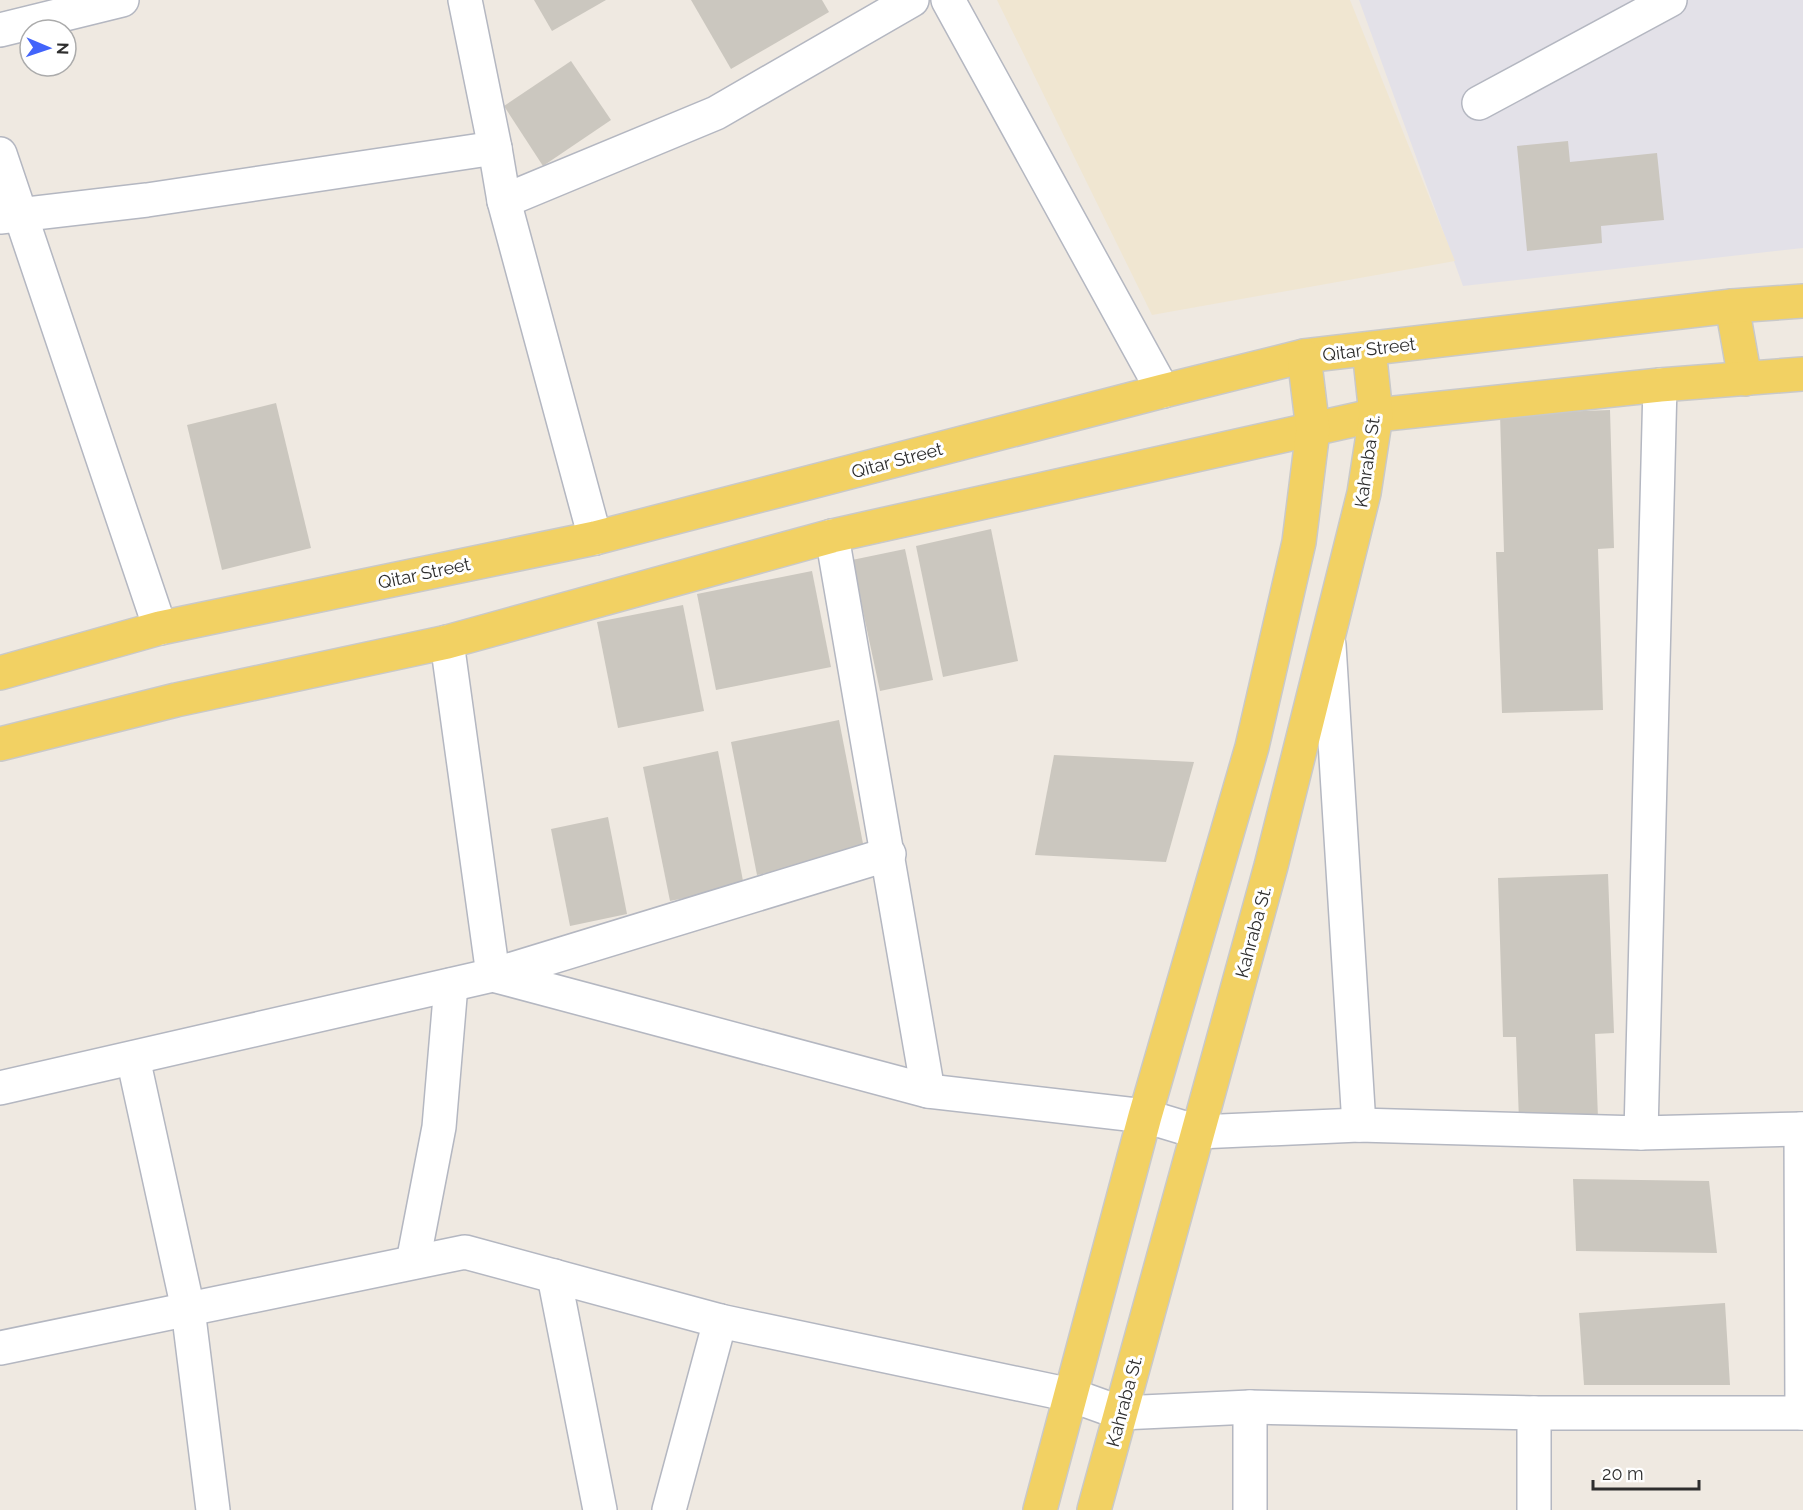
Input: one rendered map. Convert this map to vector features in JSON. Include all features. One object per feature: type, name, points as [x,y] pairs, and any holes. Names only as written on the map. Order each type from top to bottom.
[{"type":"main road","name":"Qitar Street","points":[[0,673],[160,628],[595,538],[1304,356],[1732,306],[1803,301]]},
{"type":"main road","points":[[1732,306],[1745,378]]},
{"type":"main road","name":"Kahraba St.","points":[[1094,1510],[1271,866],[1364,492],[1376,415],[1369,349]]},
{"type":"main road","points":[[1040,1510],[1145,1116],[1252,747],[1299,542],[1313,430],[1304,356]]},
{"type":"main road","points":[[0,744],[176,700],[447,642],[832,536],[1376,415],[1660,385],[1803,374]]},
{"type":"street","points":[[0,30],[122,0]]},
{"type":"street","points":[[465,0],[504,201],[595,538]]},
{"type":"street","points":[[504,201],[716,113],[912,0]]},
{"type":"street","points":[[948,0],[1163,391]]},
{"type":"street","points":[[1479,103],[1670,0]]},
{"type":"street","points":[[10,215],[147,200],[495,148]]},
{"type":"street","points":[[0,153],[10,215],[160,628]]},
{"type":"street","points":[[1641,1133],[1660,385]]},
{"type":"street","points":[[832,536],[928,1091]]},
{"type":"street","points":[[1329,639],[1359,1125]]},
{"type":"street","points":[[447,642],[493,975]]},
{"type":"street","points":[[0,1088],[493,975],[888,854]]},
{"type":"street","points":[[0,1348],[465,1252],[720,1321],[1071,1395],[1121,1413],[1250,1407],[1534,1413],[1802,1413],[1802,1129],[1641,1133],[1359,1125],[1198,1132],[1145,1116],[928,1091],[493,975]]},
{"type":"street","points":[[413,1262],[439,1127],[451,985]]},
{"type":"street","points":[[133,1058],[188,1309],[213,1510]]},
{"type":"street","points":[[554,1276],[600,1510]]},
{"type":"street","points":[[669,1510],[720,1321]]},
{"type":"street","points":[[1250,1407],[1250,1510]]},
{"type":"street","points":[[1534,1413],[1534,1510]]},
{"type":"shaded area","points":[[997,0],[1350,0],[1455,261],[1152,315]]},
{"type":"shaded area","points":[[1359,0],[1803,0],[1803,248],[1463,286]]},
{"type":"building","points":[[534,0],[606,0],[552,31]]},
{"type":"building","points":[[691,0],[822,0],[829,12],[731,69]]},
{"type":"building","points":[[571,61],[611,120],[543,166],[504,106]]},
{"type":"building","points":[[1568,141],[1570,162],[1657,153],[1664,220],[1601,226],[1602,243],[1527,251],[1517,146]]},
{"type":"building","points":[[276,403],[311,548],[222,570],[187,425]]},
{"type":"building","points":[[1610,410],[1614,548],[1598,549],[1603,710],[1502,713],[1496,552],[1504,552],[1500,414]]},
{"type":"building","points":[[991,529],[1018,661],[943,677],[916,546]]},
{"type":"building","points":[[905,549],[933,680],[880,691],[852,560]]},
{"type":"building","points":[[812,571],[831,667],[716,690],[697,594]]},
{"type":"building","points":[[683,605],[704,711],[618,728],[597,622]]},
{"type":"building","points":[[839,720],[865,854],[757,875],[731,742]]},
{"type":"building","points":[[718,751],[744,886],[670,901],[643,767]]},
{"type":"building","points":[[1054,755],[1194,762],[1166,862],[1035,855]]},
{"type":"building","points":[[608,817],[627,914],[570,926],[551,829]]},
{"type":"building","points":[[1608,874],[1614,1033],[1595,1034],[1598,1119],[1519,1121],[1516,1037],[1503,1037],[1498,878]]},
{"type":"building","points":[[1573,1179],[1709,1181],[1717,1253],[1576,1251]]},
{"type":"building","points":[[1725,1303],[1730,1385],[1584,1385],[1579,1313]]}]
